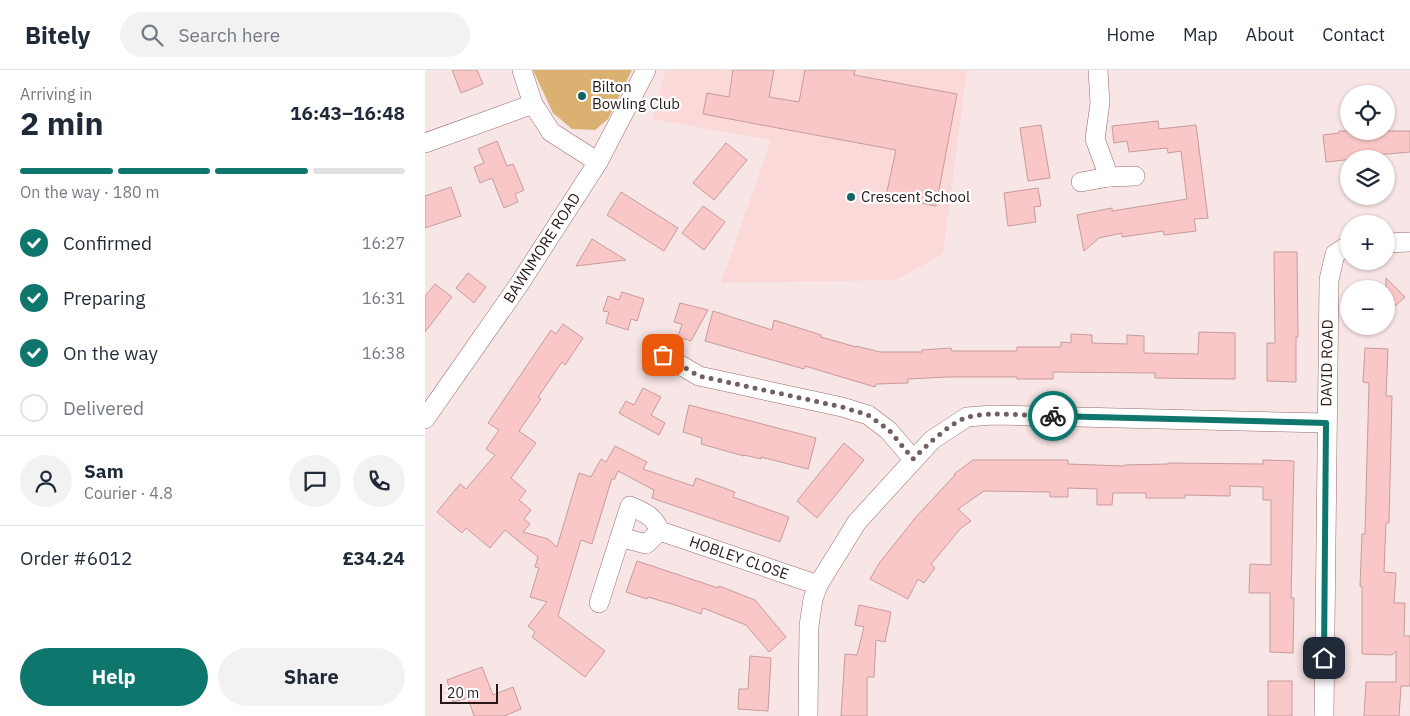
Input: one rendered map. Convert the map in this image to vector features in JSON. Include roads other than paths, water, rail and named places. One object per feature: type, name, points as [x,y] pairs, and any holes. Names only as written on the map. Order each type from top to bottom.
[{"type":"street","points":[[521,70],[533,104],[551,132],[598,162]]},
{"type":"street","name":"BAWNMORE ROAD","points":[[425,419],[518,286],[598,162],[646,70]]},
{"type":"street","points":[[1098,70],[1100,103],[1095,139],[1109,177]]},
{"type":"street","points":[[425,143],[533,104]]},
{"type":"street","points":[[1081,182],[1109,177],[1135,176]]},
{"type":"street","points":[[1395,243],[1410,242]]},
{"type":"street","name":"DAVID ROAD","points":[[1324,716],[1329,280],[1335,254],[1340,251]]},
{"type":"street","points":[[663,355],[699,376],[842,407],[868,415],[889,430],[913,459]]},
{"type":"street","points":[[808,716],[809,626],[813,599],[818,585],[857,522],[932,440],[967,417],[993,415],[1326,423]]},
{"type":"street","name":"HOBLEY CLOSE","points":[[599,603],[630,506],[656,521],[660,531],[818,585]]},
{"type":"street","points":[[620,537],[646,544],[660,531]]},
{"type":"place","name":"Bilton Bowling Club","points":[[582,96]]},
{"type":"place","name":"Crescent School","points":[[851,197]]}]
